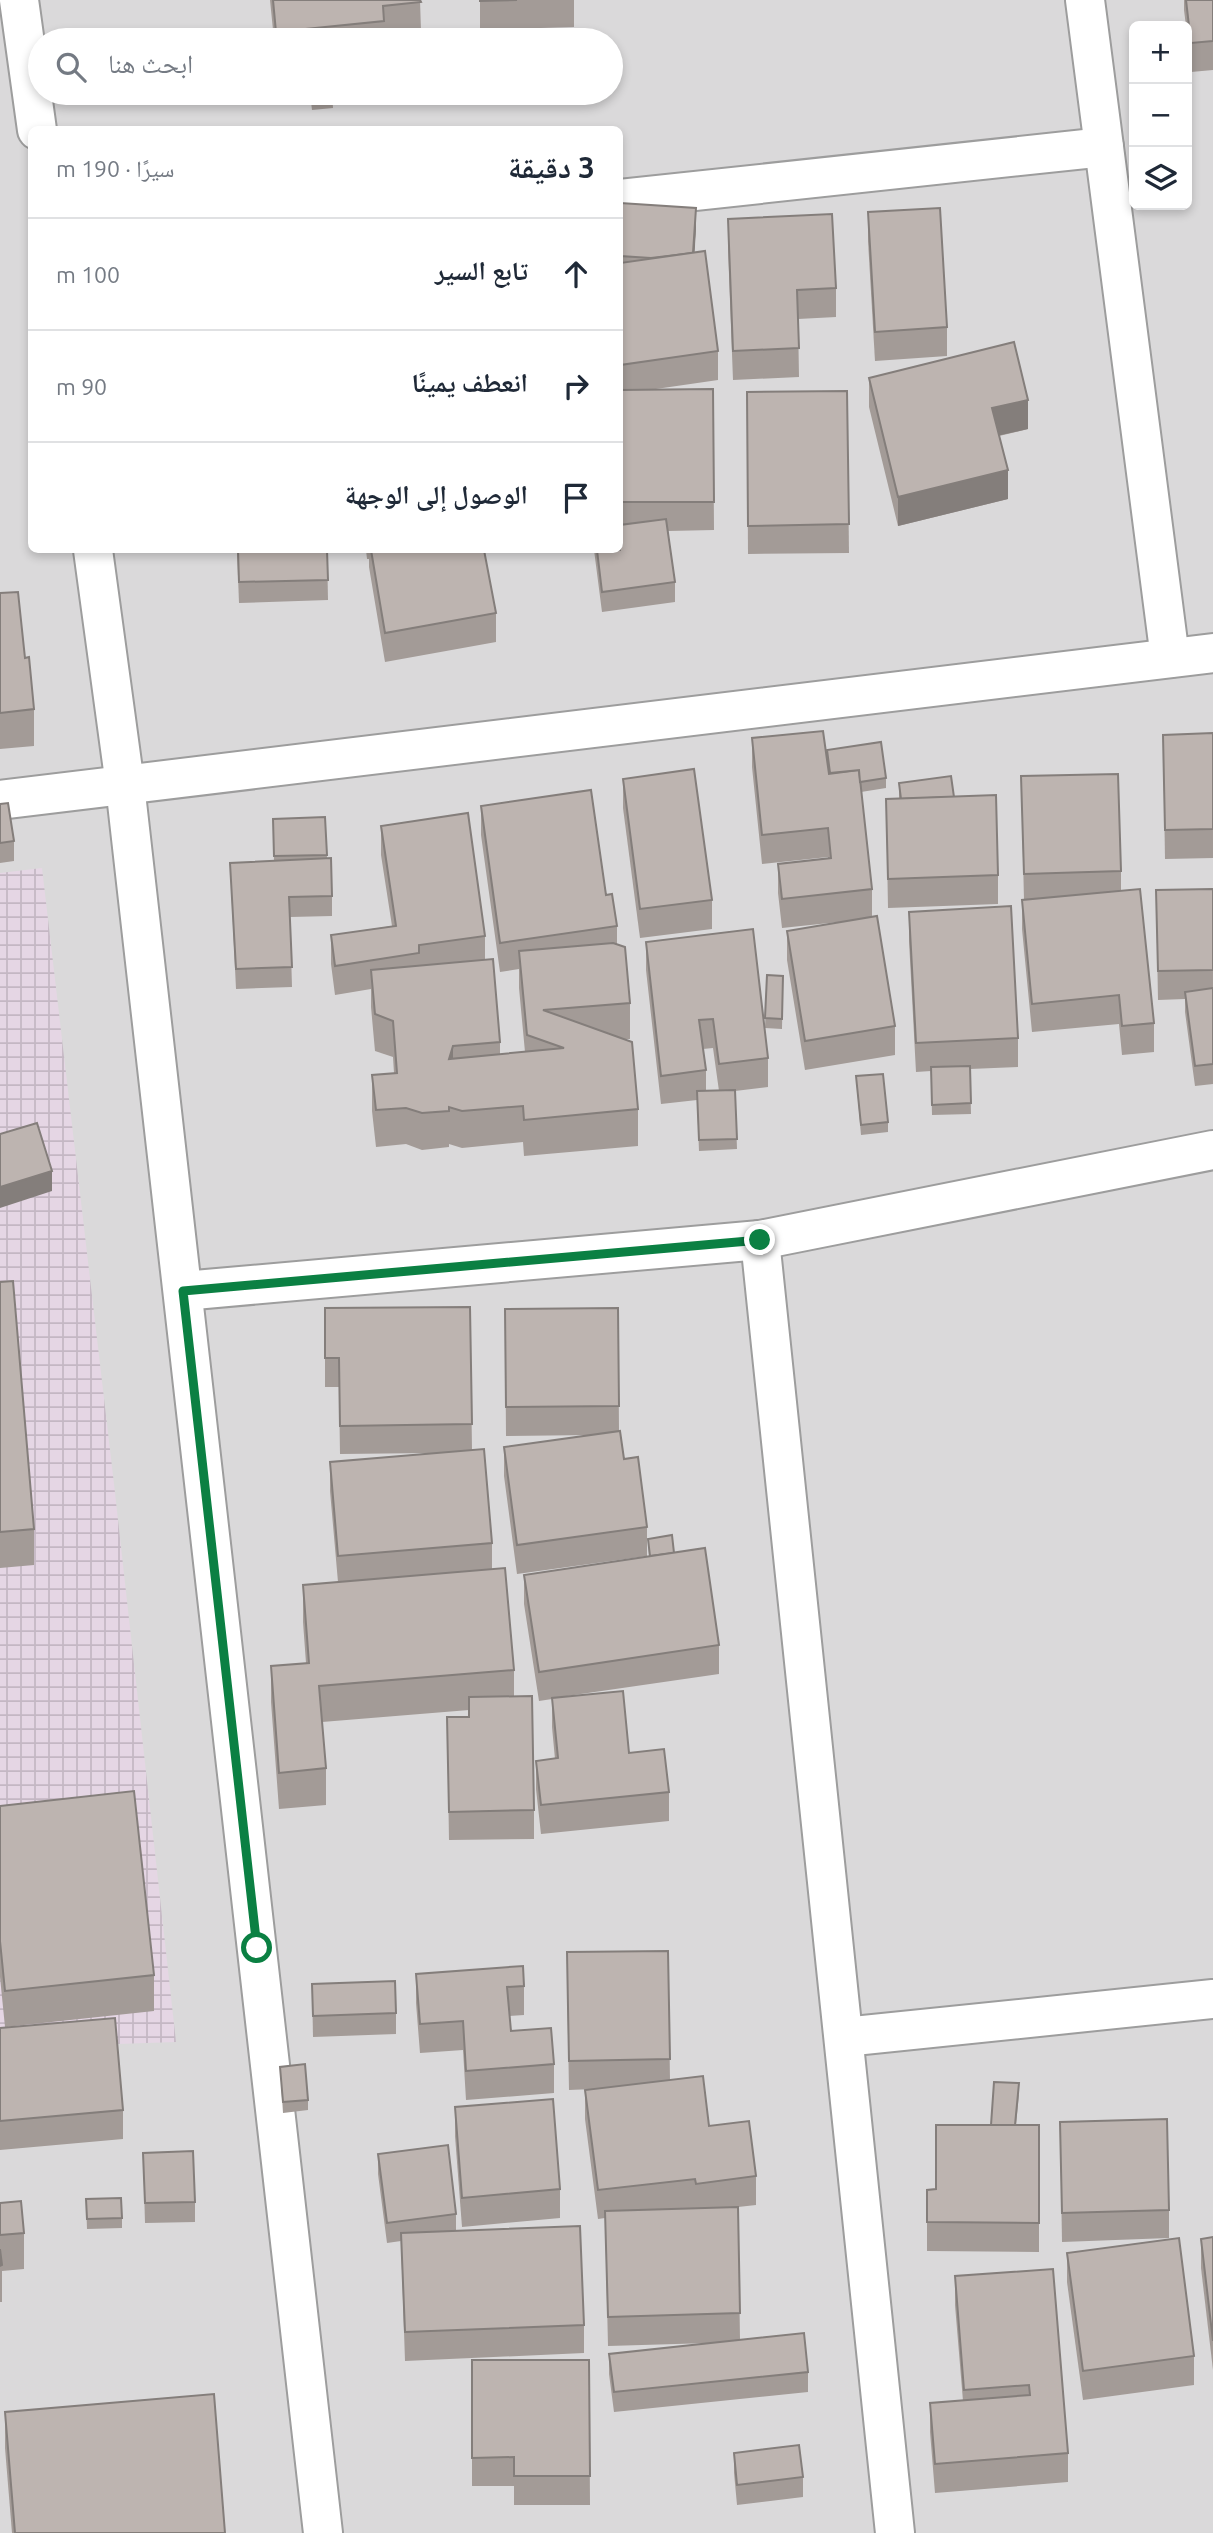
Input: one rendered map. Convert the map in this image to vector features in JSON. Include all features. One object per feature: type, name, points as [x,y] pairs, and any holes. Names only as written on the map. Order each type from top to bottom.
[{"type":"street","points":[[19,0],[28,65]]},
{"type":"street","points":[[1085,0],[1170,659]]},
{"type":"street","points":[[34,105],[36,126]]},
{"type":"street","points":[[623,199],[1104,147]]},
{"type":"street","points":[[93,553],[125,785],[323,2533]]},
{"type":"street","points":[[0,800],[1213,653]]},
{"type":"street","points":[[183,1291],[760,1240],[1213,1150]]},
{"type":"street","points":[[760,1240],[895,2533]]},
{"type":"street","points":[[844,2037],[1213,1998]]},
{"type":"shaded area","points":[[0,0],[1213,0],[1213,2533],[0,2533]]},
{"type":"shaded area","points":[[42,868],[176,2042],[0,2048],[0,873]]},
{"type":"building","points":[[273,0],[421,2],[383,6],[384,21],[315,28],[276,28]]},
{"type":"building","points":[[1186,0],[1213,0],[1213,41],[1192,43],[1192,21],[1188,21]]},
{"type":"building","points":[[623,203],[696,208],[693,253],[651,258],[623,256]]},
{"type":"building","points":[[940,208],[947,327],[875,332],[868,212]]},
{"type":"building","points":[[832,214],[836,288],[797,290],[799,348],[733,351],[728,219]]},
{"type":"building","points":[[705,251],[718,351],[623,365],[623,263]]},
{"type":"building","points":[[1014,342],[1028,400],[992,408],[1008,470],[898,497],[869,378]]},
{"type":"building","points":[[713,389],[714,502],[623,502],[623,390]]},
{"type":"building","points":[[847,391],[849,524],[748,526],[747,392]]},
{"type":"building","points":[[666,519],[675,582],[602,592],[597,553],[623,553],[623,525]]},
{"type":"building","points":[[238,553],[327,553],[328,580],[239,582]]},
{"type":"building","points":[[372,553],[485,553],[496,613],[385,633]]},
{"type":"building","points":[[18,592],[34,709],[0,713],[0,593]]},
{"type":"building","points":[[823,731],[829,774],[859,770],[872,889],[782,899],[778,864],[831,858],[828,828],[762,835],[752,738]]},
{"type":"building","points":[[1213,733],[1213,829],[1165,830],[1163,735]]},
{"type":"building","points":[[881,742],[886,778],[860,782],[859,770],[830,773],[827,750]]},
{"type":"building","points":[[694,769],[712,900],[640,909],[623,779]]},
{"type":"building","points":[[1118,774],[1121,871],[1024,874],[1021,776]]},
{"type":"building","points":[[951,776],[954,797],[901,799],[899,783]]},
{"type":"building","points":[[591,790],[606,895],[612,894],[617,926],[500,943],[481,806]]},
{"type":"building","points":[[996,795],[998,875],[888,879],[886,799]]},
{"type":"building","points":[[8,803],[14,841],[0,843],[0,804]]},
{"type":"building","points":[[468,813],[485,936],[419,945],[419,953],[335,966],[331,935],[396,926],[381,826]]},
{"type":"building","points":[[325,817],[327,855],[274,856],[273,819]]},
{"type":"building","points":[[331,858],[332,896],[289,897],[292,967],[236,969],[230,863]]},
{"type":"building","points":[[1140,889],[1154,1023],[1122,1026],[1119,995],[1032,1004],[1022,900]]},
{"type":"building","points":[[1213,889],[1213,970],[1158,971],[1156,890]]},
{"type":"building","points":[[1011,906],[1018,1038],[916,1043],[909,912]]},
{"type":"building","points":[[877,916],[895,1026],[805,1041],[787,931]]},
{"type":"building","points":[[753,929],[768,1058],[719,1064],[713,1019],[699,1020],[706,1070],[661,1076],[646,942]]},
{"type":"building","points":[[613,943],[625,947],[630,1003],[543,1010],[632,1042],[638,1109],[524,1120],[523,1106],[462,1111],[449,1107],[449,1111],[422,1113],[406,1108],[376,1110],[372,1075],[397,1073],[393,1021],[375,1014],[371,970],[493,959],[500,1042],[453,1046],[449,1059],[564,1048],[527,1035],[519,951]]},
{"type":"building","points":[[767,975],[783,976],[782,1019],[765,1018]]},
{"type":"building","points":[[1213,988],[1213,1064],[1195,1066],[1185,992]]},
{"type":"building","points":[[970,1066],[971,1103],[932,1105],[931,1067]]},
{"type":"building","points":[[883,1074],[888,1122],[861,1125],[856,1076]]},
{"type":"building","points":[[735,1090],[737,1139],[699,1140],[697,1091]]},
{"type":"building","points":[[37,1123],[52,1171],[0,1187],[0,1134]]},
{"type":"building","points":[[13,1281],[34,1529],[0,1532],[0,1282]]},
{"type":"building","points":[[470,1307],[472,1424],[340,1426],[339,1358],[325,1358],[325,1308]]},
{"type":"building","points":[[618,1308],[619,1406],[506,1407],[505,1309]]},
{"type":"building","points":[[620,1431],[624,1459],[638,1457],[647,1527],[517,1545],[504,1447]]},
{"type":"building","points":[[484,1449],[492,1543],[338,1556],[330,1462]]},
{"type":"building","points":[[672,1535],[674,1553],[650,1556],[648,1539]]},
{"type":"building","points":[[705,1548],[719,1645],[539,1672],[524,1575]]},
{"type":"building","points":[[505,1568],[514,1670],[319,1686],[326,1768],[279,1773],[271,1666],[309,1663],[303,1585]]},
{"type":"building","points":[[623,1691],[629,1753],[664,1749],[669,1792],[541,1805],[536,1761],[558,1758],[552,1698]]},
{"type":"building","points":[[532,1696],[534,1810],[449,1812],[447,1717],[469,1717],[469,1697]]},
{"type":"building","points":[[134,1791],[154,1975],[5,1991],[0,1941],[0,1806]]},
{"type":"building","points":[[668,1951],[670,2059],[569,2061],[567,1952]]},
{"type":"building","points":[[523,1966],[524,1986],[507,1987],[511,2031],[551,2028],[554,2064],[466,2071],[463,2021],[420,2024],[416,1974]]},
{"type":"building","points":[[395,1981],[396,2013],[313,2016],[312,1984]]},
{"type":"building","points":[[115,2018],[123,2110],[0,2121],[0,2028]]},
{"type":"building","points":[[305,2064],[308,2100],[283,2102],[280,2067]]},
{"type":"building","points":[[703,2076],[709,2126],[749,2121],[756,2176],[696,2184],[695,2179],[598,2190],[585,2090]]},
{"type":"building","points":[[994,2082],[1019,2083],[1015,2125],[991,2125]]},
{"type":"building","points":[[553,2099],[560,2189],[462,2198],[455,2107]]},
{"type":"building","points":[[1167,2119],[1169,2210],[1062,2213],[1060,2122]]},
{"type":"building","points":[[936,2125],[1039,2125],[1039,2223],[927,2222],[927,2190],[936,2189]]},
{"type":"building","points":[[448,2145],[456,2214],[387,2223],[378,2154]]},
{"type":"building","points":[[193,2151],[195,2202],[145,2203],[143,2153]]},
{"type":"building","points":[[121,2198],[122,2218],[87,2219],[86,2199]]},
{"type":"building","points":[[21,2201],[24,2233],[0,2235],[0,2203]]},
{"type":"building","points":[[738,2207],[740,2313],[608,2317],[605,2211]]},
{"type":"building","points":[[580,2226],[584,2325],[405,2332],[401,2233]]},
{"type":"building","points":[[1213,2237],[1213,2341],[1201,2239]]},
{"type":"building","points":[[1179,2238],[1194,2356],[1083,2371],[1067,2253]]},
{"type":"building","points":[[1053,2269],[1068,2453],[935,2464],[930,2403],[1030,2395],[1029,2385],[964,2390],[955,2276]]},
{"type":"building","points":[[804,2333],[808,2372],[614,2392],[609,2354]]},
{"type":"building","points":[[472,2360],[589,2360],[590,2476],[514,2476],[514,2457],[472,2458]]},
{"type":"building","points":[[214,2394],[225,2533],[15,2533],[5,2412]]},
{"type":"building","points":[[799,2445],[803,2477],[737,2485],[734,2453]]},
{"type":"route","points":[[257,1948],[183,1291],[760,1240]]}]
